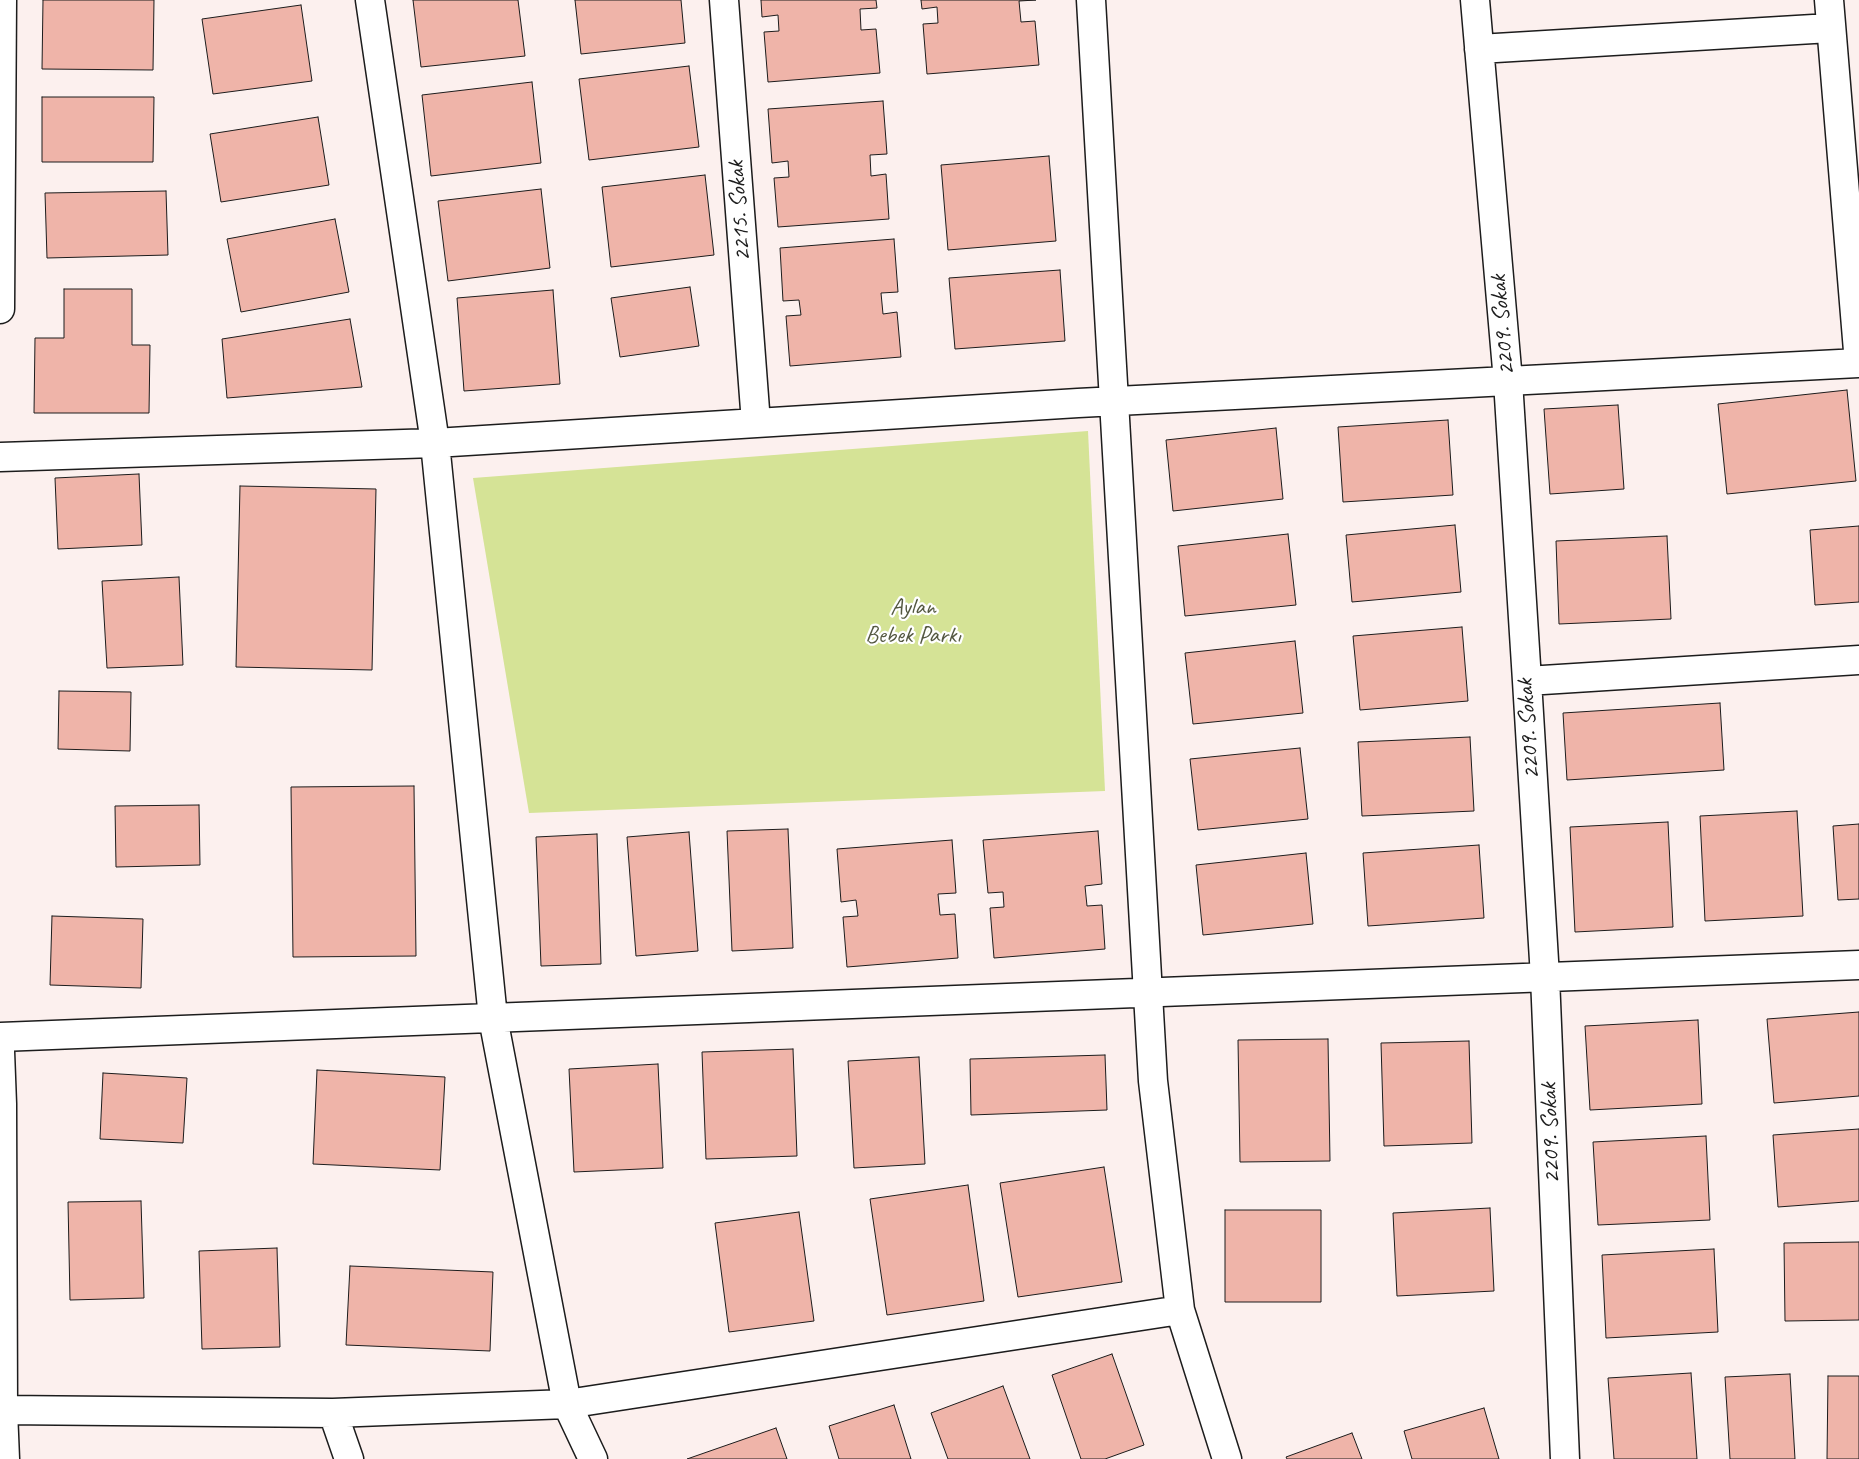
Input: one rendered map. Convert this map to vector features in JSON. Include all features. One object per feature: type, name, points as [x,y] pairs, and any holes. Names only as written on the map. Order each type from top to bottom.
[{"type":"street","points":[[0,309],[2,0]]},
{"type":"street","points":[[370,0],[435,443],[494,1018],[567,1404],[592,1459]]},
{"type":"street","name":"2215. Sokak","points":[[724,0],[756,423]]},
{"type":"street","points":[[1091,0],[1153,1082],[1180,1310],[1227,1459]]},
{"type":"street","name":"2209. Sokak","points":[[1475,0],[1508,381],[1545,977],[1565,1459]]},
{"type":"street","points":[[0,457],[435,443],[1114,401],[1859,363],[1829,0]]},
{"type":"street","points":[[1479,49],[1830,28]]},
{"type":"street","points":[[1526,681],[1859,660]]},
{"type":"street","points":[[0,1037],[1859,965]]},
{"type":"street","points":[[0,1051],[5,1459]]},
{"type":"street","points":[[3,1410],[333,1414],[567,1404],[1180,1310]]},
{"type":"street","points":[[333,1414],[349,1459]]},
{"type":"green space","name":"Aylan Bebek Parkı","points":[[1088,431],[1105,791],[529,813],[473,478]]},
{"type":"building","points":[[43,0],[154,0],[153,70],[42,69]]},
{"type":"building","points":[[413,0],[518,0],[525,56],[421,67]]},
{"type":"building","points":[[575,0],[681,0],[685,43],[581,54]]},
{"type":"building","points":[[761,0],[876,0],[877,8],[860,9],[861,30],[876,29],[880,73],[768,82],[764,32],[779,31],[778,15],[762,17]]},
{"type":"building","points":[[921,0],[1036,0],[1019,1],[1021,22],[1035,21],[1039,65],[927,74],[923,24],[938,23],[937,7],[922,9]]},
{"type":"building","points":[[301,5],[312,81],[213,94],[202,19]]},
{"type":"building","points":[[689,66],[699,147],[589,160],[579,79]]},
{"type":"building","points":[[532,82],[541,163],[431,176],[422,95]]},
{"type":"building","points":[[42,97],[154,97],[153,162],[42,162]]},
{"type":"building","points":[[883,101],[887,154],[870,155],[871,176],[886,174],[889,219],[778,227],[774,178],[789,177],[788,161],[772,163],[768,109]]},
{"type":"building","points":[[318,117],[329,185],[221,202],[210,134]]},
{"type":"building","points":[[1049,156],[1056,241],[948,250],[941,165]]},
{"type":"building","points":[[705,175],[714,255],[611,267],[602,187]]},
{"type":"building","points":[[541,189],[550,268],[448,281],[438,201]]},
{"type":"building","points":[[166,191],[168,255],[47,258],[45,193]]},
{"type":"building","points":[[335,219],[349,292],[241,312],[227,239]]},
{"type":"building","points":[[894,239],[898,292],[881,293],[883,314],[897,312],[901,357],[790,366],[786,316],[801,315],[799,300],[783,301],[780,248]]},
{"type":"building","points":[[1060,270],[1065,341],[955,349],[949,278]]},
{"type":"building","points":[[690,287],[699,346],[620,357],[611,298]]},
{"type":"building","points":[[64,289],[132,289],[132,345],[150,345],[149,413],[34,413],[35,338],[64,338]]},
{"type":"building","points":[[553,290],[560,384],[464,391],[457,298]]},
{"type":"building","points":[[350,319],[362,387],[227,398],[222,339]]},
{"type":"building","points":[[1847,390],[1856,481],[1727,494],[1718,404]]},
{"type":"building","points":[[1618,405],[1624,489],[1550,494],[1544,409]]},
{"type":"building","points":[[1448,420],[1453,495],[1343,502],[1338,427]]},
{"type":"building","points":[[1276,428],[1283,499],[1173,511],[1166,440]]},
{"type":"building","points":[[139,474],[142,545],[58,549],[55,478]]},
{"type":"building","points":[[240,486],[376,489],[372,670],[236,667]]},
{"type":"building","points":[[1455,525],[1461,592],[1352,602],[1346,535]]},
{"type":"building","points":[[1859,526],[1859,602],[1815,605],[1810,530]]},
{"type":"building","points":[[1288,534],[1296,605],[1185,616],[1178,546]]},
{"type":"building","points":[[1667,536],[1671,619],[1559,624],[1556,541]]},
{"type":"building","points":[[179,577],[183,665],[107,668],[102,581]]},
{"type":"building","points":[[1462,627],[1468,701],[1360,710],[1353,636]]},
{"type":"building","points":[[1295,641],[1303,713],[1193,724],[1185,653]]},
{"type":"building","points":[[59,691],[131,692],[130,751],[58,749]]},
{"type":"building","points":[[1720,703],[1724,770],[1567,780],[1563,713]]},
{"type":"building","points":[[1470,737],[1474,811],[1362,816],[1358,742]]},
{"type":"building","points":[[1300,748],[1308,819],[1198,830],[1190,759]]},
{"type":"building","points":[[414,786],[416,956],[293,957],[291,787]]},
{"type":"building","points":[[199,805],[200,865],[116,867],[115,806]]},
{"type":"building","points":[[1797,811],[1803,916],[1705,921],[1700,816]]},
{"type":"building","points":[[1668,822],[1673,927],[1575,932],[1570,827]]},
{"type":"building","points":[[1859,824],[1859,899],[1838,900],[1833,826]]},
{"type":"building","points":[[788,829],[793,948],[732,951],[727,831]]},
{"type":"building","points":[[1098,831],[1102,884],[1085,886],[1087,906],[1102,905],[1105,949],[994,958],[990,908],[1004,907],[1003,892],[988,893],[983,840]]},
{"type":"building","points":[[689,832],[698,951],[636,956],[627,837]]},
{"type":"building","points":[[597,834],[601,964],[541,966],[536,837]]},
{"type":"building","points":[[952,840],[956,893],[938,894],[940,915],[955,914],[958,958],[847,967],[843,917],[858,916],[856,900],[841,902],[837,849]]},
{"type":"building","points":[[1479,845],[1484,918],[1368,926],[1363,853]]},
{"type":"building","points":[[1306,853],[1313,924],[1203,935],[1196,865]]},
{"type":"building","points":[[52,916],[143,919],[141,988],[50,985]]},
{"type":"building","points":[[1859,1012],[1859,1096],[1774,1103],[1767,1019]]},
{"type":"building","points":[[1698,1020],[1702,1104],[1590,1110],[1585,1026]]},
{"type":"building","points":[[1328,1039],[1330,1161],[1240,1162],[1238,1040]]},
{"type":"building","points":[[1469,1041],[1472,1143],[1384,1146],[1381,1043]]},
{"type":"building","points":[[793,1049],[797,1156],[706,1159],[702,1052]]},
{"type":"building","points":[[1105,1055],[1107,1110],[971,1115],[970,1059]]},
{"type":"building","points":[[919,1057],[925,1164],[854,1168],[848,1061]]},
{"type":"building","points":[[658,1064],[663,1168],[574,1172],[569,1069]]},
{"type":"building","points":[[317,1070],[445,1077],[440,1170],[313,1164]]},
{"type":"building","points":[[103,1073],[187,1078],[183,1143],[100,1139]]},
{"type":"building","points":[[1859,1129],[1859,1201],[1778,1207],[1773,1135]]},
{"type":"building","points":[[1706,1136],[1710,1220],[1598,1225],[1593,1142]]},
{"type":"building","points":[[1104,1167],[1122,1282],[1018,1297],[1000,1183]]},
{"type":"building","points":[[968,1185],[984,1301],[887,1315],[870,1199]]},
{"type":"building","points":[[141,1201],[144,1298],[70,1300],[68,1202]]},
{"type":"building","points":[[1490,1208],[1494,1291],[1397,1296],[1393,1213]]},
{"type":"building","points":[[1225,1210],[1321,1210],[1321,1302],[1225,1302]]},
{"type":"building","points":[[799,1212],[814,1321],[729,1332],[715,1223]]},
{"type":"building","points":[[1859,1242],[1859,1320],[1785,1321],[1784,1243]]},
{"type":"building","points":[[277,1248],[280,1347],[202,1349],[199,1251]]},
{"type":"building","points":[[1714,1249],[1718,1332],[1606,1338],[1602,1255]]},
{"type":"building","points":[[350,1266],[493,1272],[490,1351],[346,1345]]},
{"type":"building","points":[[1112,1354],[1144,1445],[1105,1459],[1081,1459],[1052,1375]]},
{"type":"building","points":[[1691,1373],[1697,1459],[1614,1459],[1608,1378]]},
{"type":"building","points":[[1790,1374],[1795,1459],[1730,1459],[1725,1377]]},
{"type":"building","points":[[1828,1376],[1859,1376],[1859,1459],[1827,1459]]},
{"type":"building","points":[[1003,1386],[1030,1459],[948,1459],[931,1413]]},
{"type":"building","points":[[894,1405],[911,1459],[839,1459],[829,1426]]},
{"type":"building","points":[[1484,1408],[1499,1459],[1412,1459],[1404,1431]]},
{"type":"building","points":[[776,1428],[787,1459],[687,1459]]},
{"type":"building","points":[[1352,1433],[1362,1459],[1287,1459],[1286,1457]]}]
